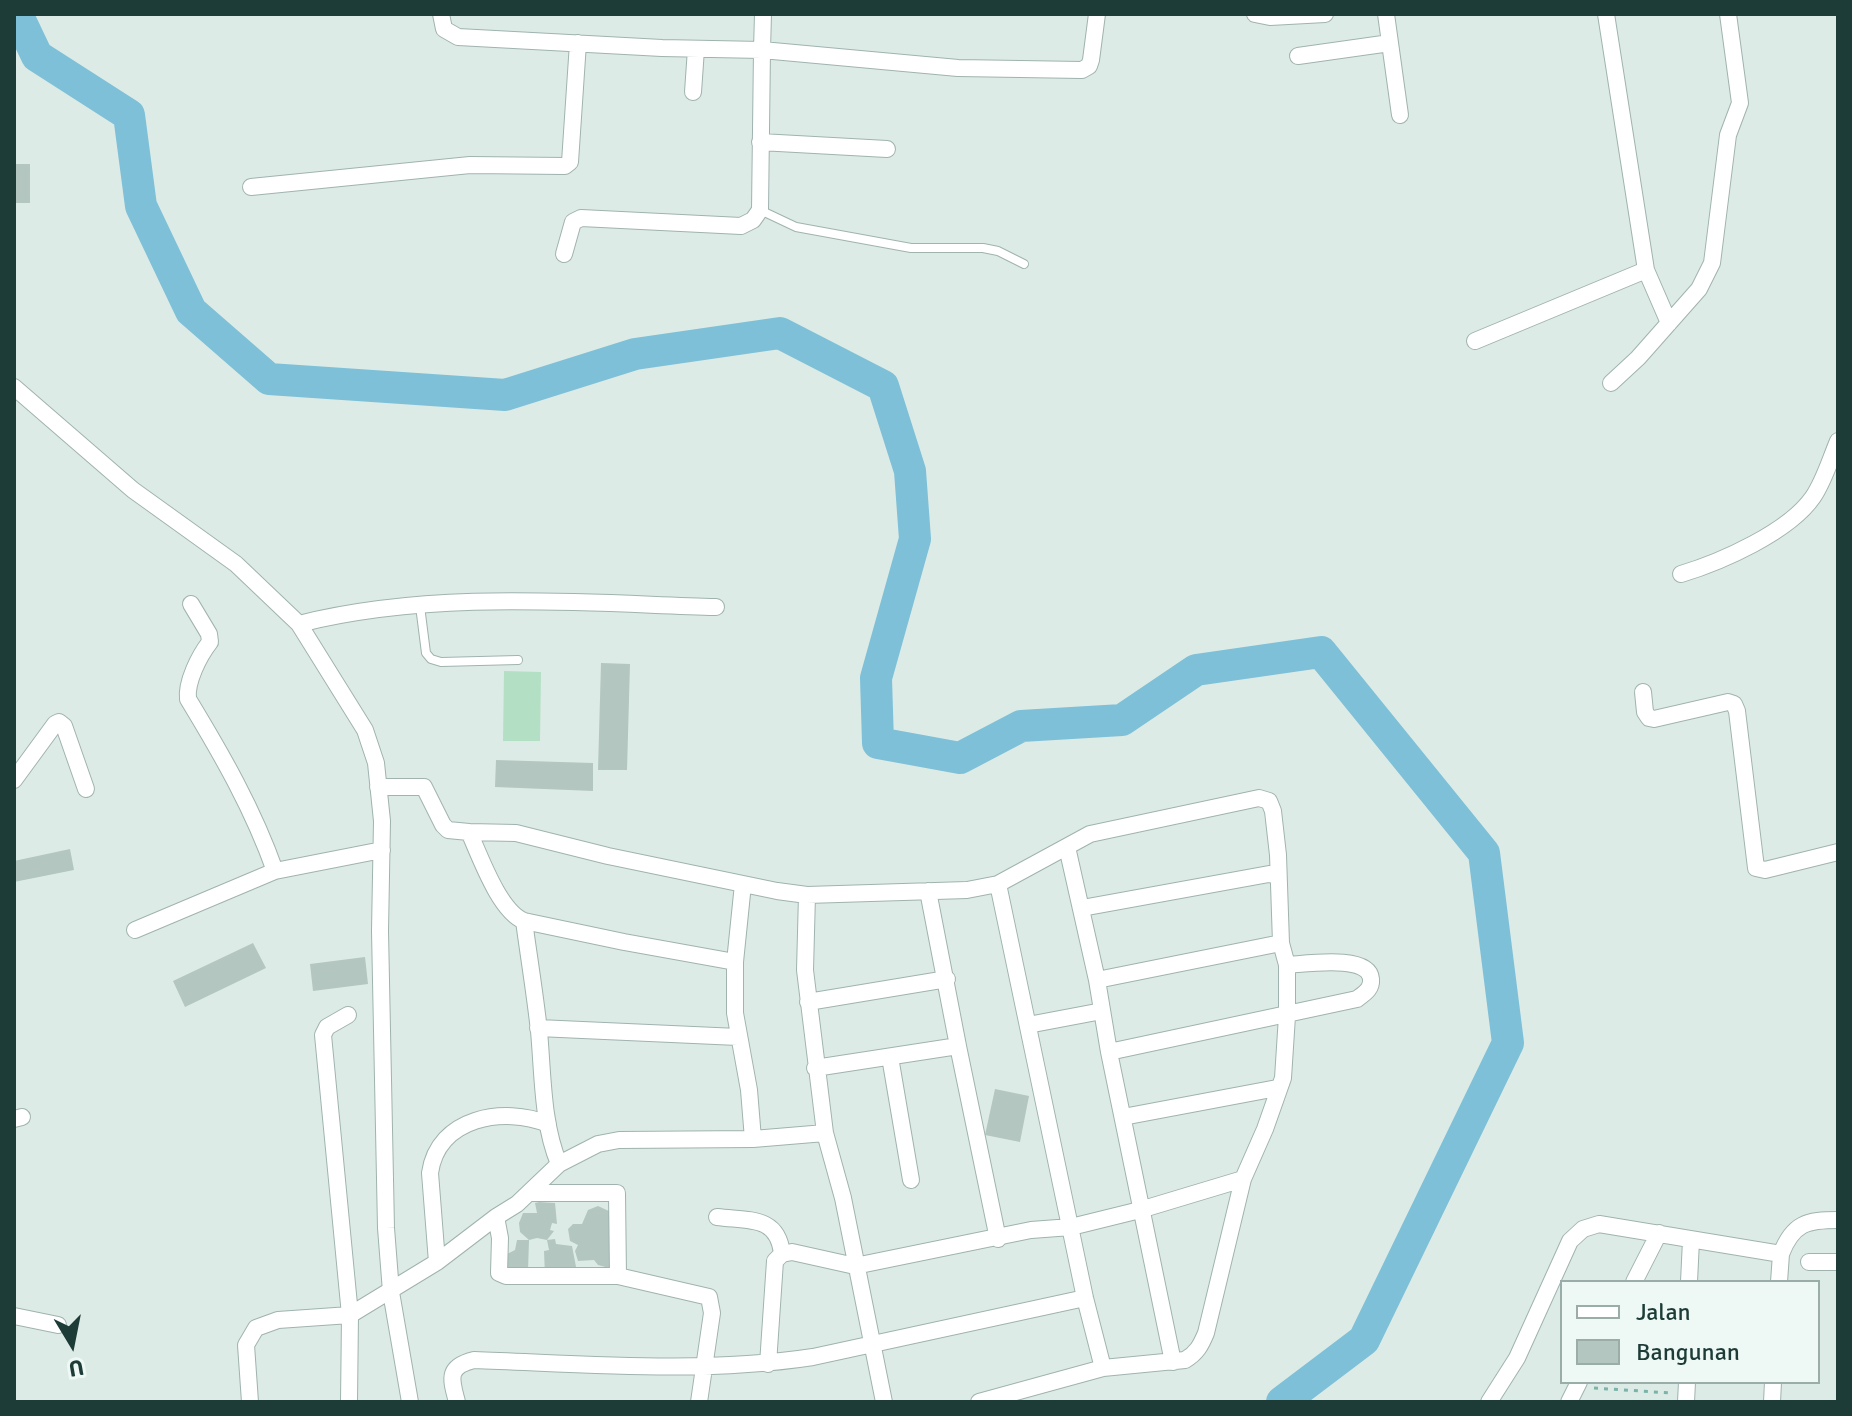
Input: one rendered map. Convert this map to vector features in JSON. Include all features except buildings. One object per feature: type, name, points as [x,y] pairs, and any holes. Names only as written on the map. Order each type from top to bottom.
[{"type":"street","points":[[441,14],[444,29],[458,37],[762,50],[958,68],[1082,70],[1089,66],[1091,60],[1097,14]]},
{"type":"street","points":[[564,254],[573,222],[581,218],[741,226],[753,220],[760,210],[763,14]]},
{"type":"street","points":[[1255,14],[1270,17],[1325,14]]},
{"type":"street","points":[[1386,14],[1400,115]]},
{"type":"street","points":[[1606,14],[1646,270],[1669,323]]},
{"type":"street","points":[[1611,383],[1699,289],[1712,263],[1728,135],[1740,103],[1728,14]]},
{"type":"street","points":[[251,187],[457,166],[565,166],[570,162],[578,43]]},
{"type":"street","points":[[1298,56],[1390,43]]},
{"type":"street","points":[[693,92],[696,49]]},
{"type":"street","points":[[760,142],[887,149]]},
{"type":"street","points":[[1475,341],[1646,270]]},
{"type":"street","points":[[14,387],[133,490],[236,564],[299,624],[365,730],[376,763],[382,850],[383,1174],[391,1292],[410,1402]]},
{"type":"street","points":[[1681,574],[1729,557],[1801,512],[1819,485],[1838,441]]},
{"type":"street","points":[[299,624],[332,615],[420,605],[490,602],[716,607]]},
{"type":"street","points":[[191,604],[209,634],[210,642],[187,690],[188,699],[234,775],[275,871]]},
{"type":"street","points":[[1643,692],[1645,712],[1654,719],[1728,702],[1734,704],[1756,868],[1765,870],[1838,852]]},
{"type":"street","points":[[14,780],[59,722],[64,726],[86,789]]},
{"type":"street","points":[[378,787],[424,787],[448,830],[516,833],[608,856],[807,895],[967,890],[998,884],[1090,834],[1259,798],[1269,801],[1273,811],[1281,943],[1287,965],[1283,1078],[1243,1179],[1206,1333],[1195,1355],[1173,1362],[1103,1368],[1000,1400],[979,1402]]},
{"type":"street","points":[[469,832],[505,903],[516,917],[524,921],[735,962]]},
{"type":"street","points":[[1067,847],[1097,980],[1140,1210],[1173,1362]]},
{"type":"street","points":[[135,930],[275,871],[382,850]]},
{"type":"street","points":[[1082,908],[1269,874],[1278,876]]},
{"type":"street","points":[[743,884],[735,962],[735,1013],[749,1090],[753,1139]]},
{"type":"street","points":[[998,884],[1085,1298],[1103,1368]]},
{"type":"street","points":[[928,891],[998,1239]]},
{"type":"street","points":[[807,895],[805,970],[815,1068],[825,1133],[843,1198],[884,1402]]},
{"type":"street","points":[[524,921],[548,1124],[559,1164]]},
{"type":"street","points":[[1097,980],[1281,943]]},
{"type":"street","points":[[1109,1052],[1357,999],[1371,983],[1371,974],[1365,966],[1353,962],[1287,965]]},
{"type":"street","points":[[808,1002],[947,979]]},
{"type":"street","points":[[1028,1025],[1102,1011]]},
{"type":"street","points":[[348,1015],[327,1027],[323,1035],[350,1315],[349,1402]]},
{"type":"street","points":[[538,1028],[738,1037]]},
{"type":"street","points":[[815,1068],[958,1046]]},
{"type":"street","points":[[890,1057],[911,1180]]},
{"type":"street","points":[[1123,1117],[1277,1088]]},
{"type":"street","points":[[437,1262],[431,1162],[450,1135],[475,1119],[520,1116],[548,1124]]},
{"type":"street","points":[[250,1402],[246,1345],[256,1328],[278,1320],[350,1315],[437,1262],[531,1193],[559,1164],[598,1144],[619,1140],[753,1139],[825,1133]]},
{"type":"street","points":[[768,1364],[775,1261],[782,1254],[792,1252],[855,1266],[1031,1230],[1071,1227],[1243,1179]]},
{"type":"street","points":[[531,1193],[617,1193],[618,1276]]},
{"type":"street","points":[[496,1217],[500,1238],[499,1273],[506,1276],[618,1276],[709,1297],[712,1313],[699,1402]]},
{"type":"street","points":[[717,1217],[770,1226],[777,1231],[782,1254]]},
{"type":"street","points":[[1779,1280],[1781,1254],[1785,1243],[1799,1225],[1815,1220],[1838,1220]]},
{"type":"street","points":[[1489,1402],[1517,1358],[1575,1234],[1583,1229],[1599,1224],[1781,1254]]},
{"type":"street","points":[[1635,1280],[1659,1233]]},
{"type":"street","points":[[1689,1280],[1691,1240]]},
{"type":"street","points":[[1809,1262],[1838,1262]]},
{"type":"street","points":[[457,1402],[451,1378],[453,1371],[463,1362],[474,1360],[703,1366],[768,1364],[872,1345],[1085,1298]]},
{"type":"street","points":[[14,1316],[58,1325]]},
{"type":"lane","points":[[760,210],[796,227],[911,248],[983,248],[998,251],[1024,264]]},
{"type":"lane","points":[[420,605],[426,653],[431,659],[441,662],[518,660]]},
{"type":"path","points":[[1575,1390],[1686,1393]]},
{"type":"green space","points":[[504,671],[541,672],[540,741],[503,741]]},
{"type":"waterway","points":[[17,14],[37,56],[129,115],[141,206],[191,311],[269,379],[505,395],[635,354],[780,333],[883,386],[910,471],[915,539],[876,678],[878,743],[960,758],[1021,726],[1122,720],[1196,670],[1321,652],[1484,853],[1508,1043],[1364,1340],[1282,1402]]}]
